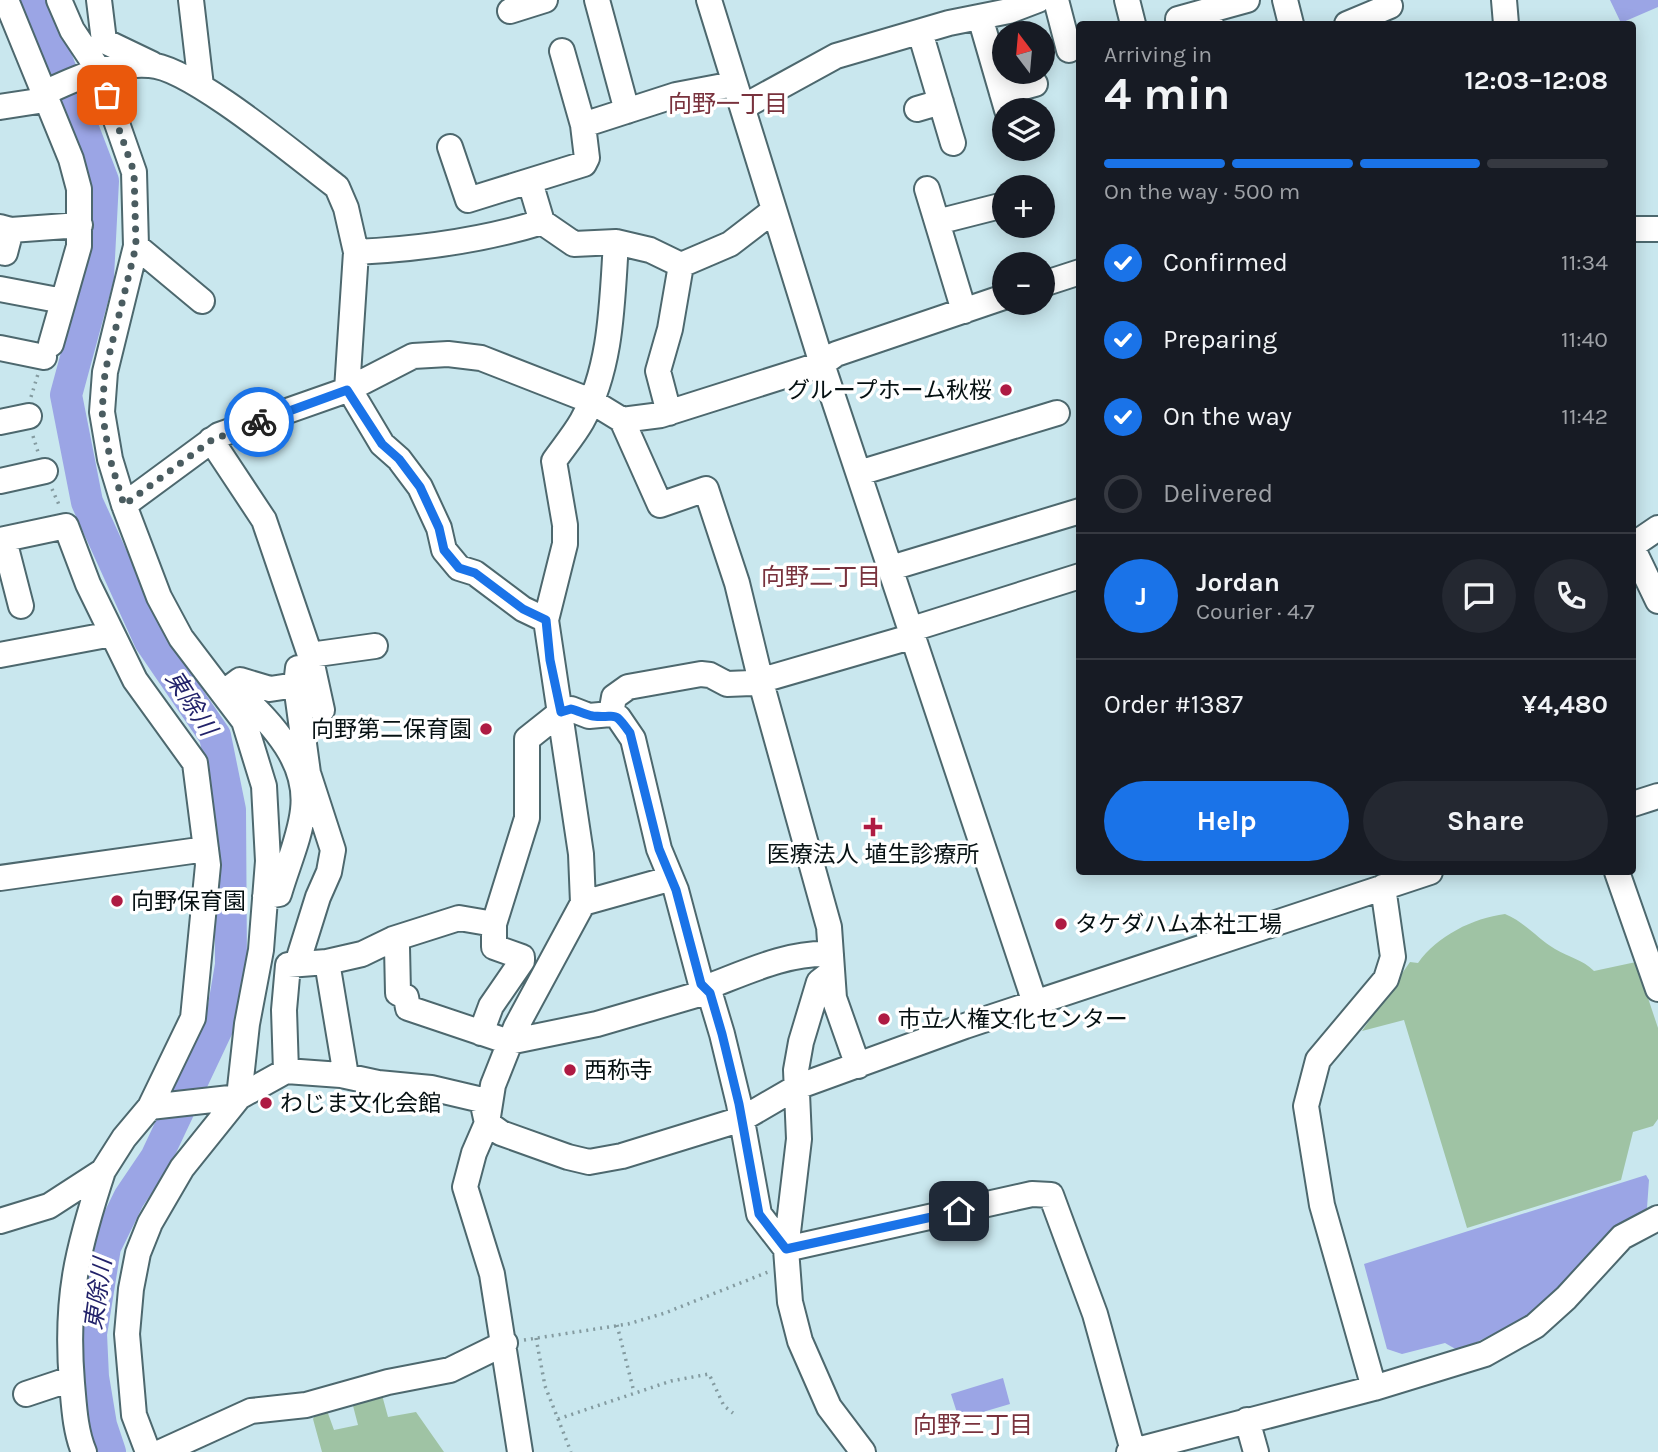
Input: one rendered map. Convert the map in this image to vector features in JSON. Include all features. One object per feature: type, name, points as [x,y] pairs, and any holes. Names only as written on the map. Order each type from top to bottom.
[{"type":"street","points":[[0,348],[47,350],[79,246],[80,225],[79,189],[71,159],[43,97],[6,0]]},
{"type":"street","points":[[58,0],[72,30],[96,69],[134,172],[136,246],[105,372],[102,412],[110,459],[124,505],[159,597],[181,638],[292,752],[303,794],[299,831],[279,894],[265,895]]},
{"type":"street","points":[[99,0],[104,41],[201,86],[337,187],[346,208],[356,252],[347,390],[382,444],[399,459],[420,487],[439,528],[444,550],[459,568],[475,573],[523,609],[546,620]]},
{"type":"street","points":[[191,0],[201,86]]},
{"type":"street","points":[[510,11],[545,0]]},
{"type":"street","points":[[597,0],[627,111]]},
{"type":"street","points":[[709,0],[822,364],[1035,1003]]},
{"type":"street","points":[[583,125],[676,95],[738,96],[836,56],[980,17],[1007,6],[1038,0]]},
{"type":"street","points":[[1056,0],[1069,50]]},
{"type":"street","points":[[1127,0],[1132,21]]},
{"type":"street","points":[[1178,19],[1209,18],[1247,0]]},
{"type":"street","points":[[1285,0],[1290,21]]},
{"type":"street","points":[[1504,0],[1506,21]]},
{"type":"street","points":[[1356,21],[1390,10]]},
{"type":"street","points":[[980,17],[1003,98]]},
{"type":"street","points":[[920,32],[953,143]]},
{"type":"street","points":[[468,200],[584,164],[587,158],[583,125],[562,51]]},
{"type":"street","points":[[0,107],[43,97],[96,69],[152,65]]},
{"type":"street","points":[[1011,98],[1035,84]]},
{"type":"street","points":[[917,109],[941,102]]},
{"type":"street","points":[[450,147],[478,239]]},
{"type":"street","points":[[530,182],[542,222],[574,244],[616,242],[650,250],[681,265],[730,244],[773,211]]},
{"type":"street","points":[[927,189],[964,311]]},
{"type":"street","points":[[937,222],[992,208]]},
{"type":"street","points":[[356,252],[417,250],[478,239],[542,222]]},
{"type":"street","points":[[5,236],[80,225]]},
{"type":"street","points":[[1636,229],[1658,229]]},
{"type":"street","points":[[520,1452],[515,1437],[505,1343],[486,1252],[465,1187],[474,1153],[487,1124],[488,1102],[509,1042],[583,903],[581,854],[546,620],[565,544],[565,525],[554,461],[582,421],[591,401],[609,334],[616,242]]},
{"type":"street","points":[[136,246],[202,301]]},
{"type":"street","points":[[669,413],[658,370],[670,328],[681,265]]},
{"type":"street","points":[[1055,280],[1076,273]]},
{"type":"street","points":[[0,289],[63,301]]},
{"type":"street","points":[[622,419],[669,413],[822,364],[836,354],[992,301]]},
{"type":"street","points":[[124,505],[212,440],[347,390],[413,356],[448,354],[481,358],[591,401],[622,419],[660,505],[706,489],[737,583],[761,681],[830,927],[834,998],[858,1066]]},
{"type":"street","points":[[859,473],[1057,413]]},
{"type":"street","points":[[0,422],[29,416]]},
{"type":"street","points":[[212,440],[264,520],[322,710]]},
{"type":"street","points":[[0,481],[44,471]]},
{"type":"street","points":[[891,568],[1076,512]]},
{"type":"street","points":[[21,606],[2,540],[66,526],[88,584],[135,680],[195,763],[208,865],[193,1018],[150,1107],[124,1138],[103,1171],[72,1277],[68,1336],[71,1379],[83,1452]]},
{"type":"street","points":[[1636,545],[1658,528]]},
{"type":"street","points":[[1636,553],[1658,601]]},
{"type":"street","points":[[611,714],[614,697],[628,687],[701,674],[727,684],[761,681],[1076,577]]},
{"type":"street","points":[[0,655],[112,634]]},
{"type":"street","points":[[303,646],[375,646]]},
{"type":"street","points":[[297,964],[318,897],[329,872],[332,850],[308,773],[296,685],[303,646]]},
{"type":"street","points":[[229,688],[240,680],[270,689],[296,685]]},
{"type":"street","points":[[148,1452],[134,1415],[127,1334],[138,1253],[150,1223],[182,1168],[239,1097],[247,1024],[261,950],[268,861],[264,786],[244,721],[229,688]]},
{"type":"street","points":[[481,1033],[491,1006],[522,961],[522,957],[494,947],[494,925],[527,818],[527,739],[561,712],[571,709],[589,716],[611,714],[618,717],[633,739],[659,849],[669,879],[676,890],[701,984],[707,989],[717,1012],[742,1119],[759,1214],[787,1257]]},
{"type":"street","points":[[1636,803],[1658,796]]},
{"type":"street","points":[[0,878],[206,849]]},
{"type":"street","points":[[150,1107],[239,1097],[286,1072],[346,1076],[378,1083],[431,1088],[482,1100],[487,1124],[501,1133],[589,1162],[622,1156],[742,1119],[796,1087],[1035,1003],[1421,875]]},
{"type":"street","points":[[1618,875],[1658,989]]},
{"type":"street","points":[[583,903],[669,879]]},
{"type":"street","points":[[1374,1388],[1322,1205],[1306,1106],[1318,1060],[1386,979],[1393,957],[1383,887]]},
{"type":"street","points":[[286,1072],[285,987],[288,965],[327,962],[362,954],[393,939],[459,918],[494,925]]},
{"type":"street","points":[[393,939],[397,947],[398,993],[406,997],[408,1008],[441,1031],[481,1033],[509,1042],[597,1024],[703,993],[707,989],[810,953],[832,963]]},
{"type":"street","points":[[327,962],[346,1076]]},
{"type":"street","points":[[832,963],[819,982],[801,1042],[796,1087],[799,1139],[787,1257],[790,1303],[800,1341],[829,1407],[863,1452]]},
{"type":"street","points":[[0,1221],[49,1206],[103,1171]]},
{"type":"street","points":[[787,1257],[1032,1194],[1051,1195],[1095,1314],[1131,1451],[1374,1388],[1485,1354],[1535,1326],[1566,1298],[1622,1237],[1658,1218]]},
{"type":"street","points":[[161,1452],[251,1411],[306,1405],[388,1382],[450,1370],[505,1343]]},
{"type":"street","points":[[26,1394],[71,1379]]},
{"type":"street","points":[[1247,1420],[1256,1452]]},
{"type":"path","points":[[47,350],[32,391],[29,416],[44,471],[66,526]]},
{"type":"path","points":[[505,1343],[617,1325],[665,1313],[787,1257]]},
{"type":"path","points":[[617,1325],[634,1392]]},
{"type":"path","points":[[536,1338],[545,1386],[571,1452]]},
{"type":"path","points":[[558,1419],[634,1392],[709,1374],[724,1406],[733,1413]]},
{"type":"green space","points":[[1505,914],[1555,949],[1594,971],[1636,962],[1658,1028],[1658,1119],[1653,1126],[1633,1132],[1621,1180],[1467,1228],[1404,1020],[1362,1031],[1410,962],[1418,963],[1445,937],[1468,924]]},
{"type":"green space","points":[[382,1395],[388,1417],[416,1412],[444,1452],[322,1452],[313,1419],[319,1407],[325,1405],[334,1430],[358,1425],[351,1398]]},
{"type":"water","points":[[1610,0],[1658,0],[1658,7],[1620,21]]},
{"type":"water","points":[[1646,1175],[1649,1180],[1647,1208],[1615,1231],[1571,1278],[1525,1318],[1459,1351],[1445,1343],[1402,1354],[1387,1349],[1364,1264]]},
{"type":"water","points":[[1003,1378],[1010,1404],[959,1419],[951,1394]]},
{"type":"waterway","name":"東除川","points":[[34,0],[103,181],[98,277],[66,395],[87,502],[150,641],[215,736],[230,810],[231,965],[222,1018],[156,1158],[129,1198],[105,1247],[91,1334],[93,1377],[101,1425],[110,1452]]},
{"type":"way so far","points":[[107,95],[134,172],[136,246],[105,372],[102,412],[110,459],[124,505],[219,435],[259,422]]},
{"type":"place","name":"グループホーム秋桜","points":[[1006,390]]},
{"type":"place","name":"向野第二保育園","points":[[486,729]]},
{"type":"place","name":"医療法人 埴生診療所","points":[[873,827]]},
{"type":"place","name":"向野保育園","points":[[117,901]]},
{"type":"place","name":"タケダハム本社工場","points":[[1061,924]]},
{"type":"place","name":"市立人権文化センター","points":[[884,1019]]},
{"type":"place","name":"西称寺","points":[[570,1070]]},
{"type":"place","name":"わじま文化会館","points":[[266,1103]]},
{"type":"district","name":"向野一丁目","points":[[728,104]]},
{"type":"district","name":"向野二丁目","points":[[821,577]]},
{"type":"district","name":"向野三丁目","points":[[973,1425]]},
{"type":"route","points":[[259,422],[347,390],[382,444],[399,459],[420,487],[439,528],[444,550],[459,568],[475,573],[523,609],[546,620],[550,660],[561,712],[571,709],[589,716],[611,714],[618,717],[630,733],[659,849],[669,879],[676,890],[701,984],[710,993],[717,1012],[739,1104],[759,1214],[786,1249],[959,1211]]}]
